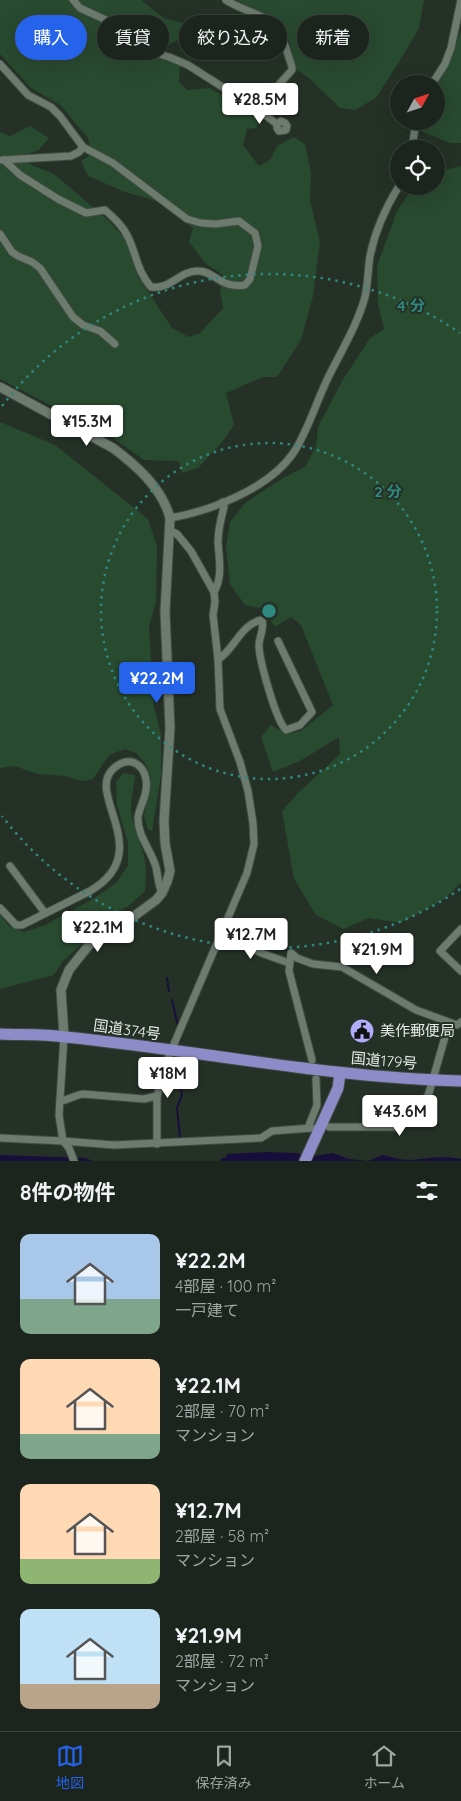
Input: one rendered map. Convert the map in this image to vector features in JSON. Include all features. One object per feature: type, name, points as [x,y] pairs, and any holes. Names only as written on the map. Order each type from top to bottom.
[{"type":"highway","name":"国道374号","points":[[0,1034],[64,1036],[340,1073]]},
{"type":"highway","name":"国道179号","points":[[305,1161],[312,1131],[338,1088],[340,1073],[431,1081],[461,1081]]},
{"type":"street","points":[[73,0],[80,8],[108,21],[135,47],[169,57],[188,66],[257,109],[277,124]]},
{"type":"street","points":[[226,0],[236,7],[277,24],[292,68],[257,109]]},
{"type":"street","points":[[438,75],[445,64],[451,48],[461,0]]},
{"type":"street","points":[[0,64],[28,95],[51,107],[83,147],[113,163],[187,218],[216,224],[239,221],[248,226],[254,233],[258,246],[250,278],[246,285],[236,286],[221,282],[206,273],[198,271],[188,273],[159,288],[152,287],[144,279],[134,257],[128,237],[118,223],[104,210],[86,213],[58,199],[20,175],[2,160]]},
{"type":"street","points":[[2,160],[71,156],[79,152],[83,147]]},
{"type":"street","points":[[170,518],[223,502],[259,484],[277,471],[295,450],[360,313],[368,283],[370,256],[374,240],[384,213],[394,195]]},
{"type":"street","points":[[0,234],[12,252],[40,268],[74,318],[83,325],[100,331],[115,344]]},
{"type":"street","points":[[0,386],[114,448],[127,458],[155,488],[167,507],[170,518],[165,622],[170,728],[164,821],[165,843],[170,871],[162,893],[156,900],[130,920],[89,945],[64,979],[61,990],[64,1036],[59,1115],[63,1141],[69,1148],[74,1161]]},
{"type":"street","points":[[214,592],[217,587],[221,563],[218,541],[224,507],[223,502]]},
{"type":"street","points":[[157,1144],[157,1096],[161,1079],[247,873],[254,844],[248,791],[240,762],[220,709],[218,659],[213,616],[214,592],[191,551],[177,534],[169,530]]},
{"type":"street","points":[[218,659],[224,655],[243,632],[259,620],[262,620],[263,630],[258,645],[264,674],[280,720],[286,730],[300,725],[312,712],[278,641]]},
{"type":"street","points":[[0,908],[16,925],[22,925],[101,884],[116,867],[120,845],[107,791],[107,779],[112,770],[120,764],[130,762],[144,770],[147,777],[147,787],[138,817],[140,830],[156,866],[162,893]]},
{"type":"street","points":[[10,866],[45,913]]},
{"type":"street","points":[[461,929],[440,951],[461,971]]},
{"type":"street","points":[[220,935],[289,963]]},
{"type":"street","points":[[312,1060],[289,971],[291,953],[297,958],[313,964],[342,967],[416,1010],[449,1023],[457,1025],[461,1022]]},
{"type":"street","points":[[329,1127],[396,1126],[422,1106],[429,1093],[449,1023]]},
{"type":"street","points":[[0,1138],[114,1145],[261,1138],[272,1132],[312,1131],[317,1105],[316,1079]]},
{"type":"street","points":[[60,1101],[83,1094],[144,1099],[157,1096]]},
{"type":"green space","points":[[0,0],[141,0],[160,15],[97,15],[97,60],[168,60],[180,65],[179,82],[187,90],[209,88],[252,112],[259,120],[256,128],[247,129],[243,145],[259,166],[270,160],[277,146],[294,137],[305,144],[311,173],[310,200],[320,242],[313,296],[301,340],[277,377],[263,377],[226,393],[234,425],[223,441],[198,468],[182,473],[179,461],[144,460],[110,436],[0,379],[0,132],[10,136],[30,126],[49,138],[39,150],[30,153],[29,164],[54,174],[110,222],[125,239],[139,278],[172,328],[189,337],[200,333],[223,308],[220,290],[223,275],[206,264],[189,242],[193,228],[160,202],[125,192],[88,176],[81,161],[92,154],[88,138],[60,105],[31,88],[0,54]]},
{"type":"green space","points":[[236,0],[424,0],[419,28],[402,57],[376,98],[355,110],[340,108],[310,79],[296,69],[287,34],[287,15],[269,15],[249,10]]},
{"type":"green space","points":[[169,19],[179,22],[179,40],[169,45]]},
{"type":"green space","points":[[461,29],[461,143],[450,143],[423,132],[423,130],[445,130],[445,75],[442,75],[453,55]]},
{"type":"green space","points":[[461,166],[461,883],[443,900],[400,923],[369,918],[343,929],[316,915],[294,879],[282,811],[298,793],[340,754],[339,737],[300,761],[273,772],[261,737],[271,725],[286,734],[301,731],[333,705],[301,625],[291,617],[275,627],[261,608],[245,605],[230,584],[226,548],[230,522],[245,503],[283,478],[305,467],[316,446],[318,427],[342,381],[370,338],[384,329],[378,304],[377,266],[397,211],[408,195],[445,195],[445,170]]},
{"type":"green space","points":[[0,422],[55,445],[148,519],[157,546],[156,602],[149,626],[154,707],[161,734],[161,775],[152,831],[148,829],[144,816],[151,779],[145,763],[136,753],[125,749],[109,755],[93,779],[82,781],[65,776],[37,774],[15,766],[0,768]]},
{"type":"green space","points":[[123,773],[135,775],[131,813],[145,860],[145,891],[131,904],[110,918],[62,962],[54,975],[0,989],[0,914],[9,926],[24,932],[45,925],[93,899],[117,882],[128,865],[128,843],[117,805],[116,782]]},
{"type":"shaded area","points":[[266,1152],[314,1156],[333,1153],[349,1159],[368,1161],[221,1161],[221,1158],[225,1158],[228,1154]]},
{"type":"shaded area","points":[[0,1155],[85,1158],[93,1161],[0,1161]]},
{"type":"shaded area","points":[[383,1155],[406,1160],[441,1157],[461,1159],[461,1161],[368,1161]]},
{"type":"waterway","points":[[167,978],[169,991]]},
{"type":"waterway","points":[[172,1000],[178,1026]]},
{"type":"waterway","points":[[178,1062],[178,1075],[182,1095],[177,1108],[180,1137]]},
{"type":"place","name":"美作郵便局","points":[[362,1031]]}]
